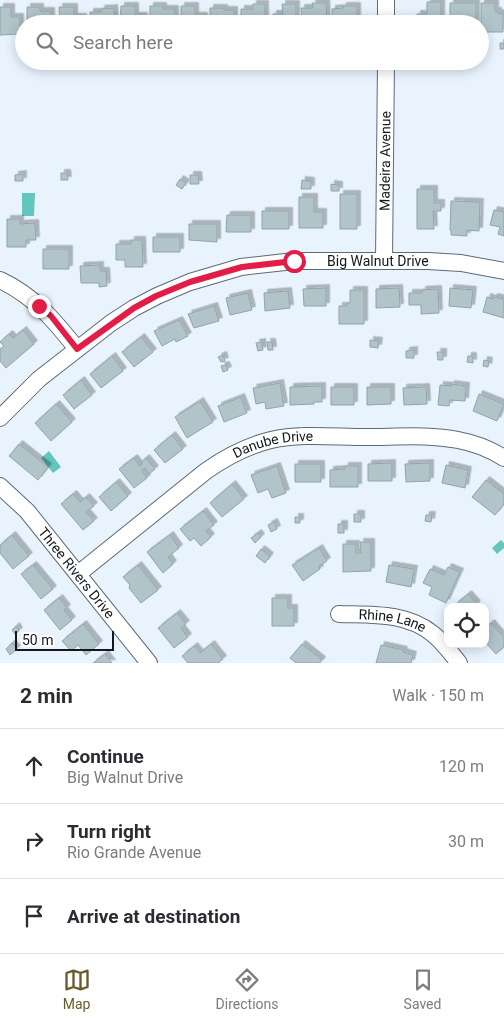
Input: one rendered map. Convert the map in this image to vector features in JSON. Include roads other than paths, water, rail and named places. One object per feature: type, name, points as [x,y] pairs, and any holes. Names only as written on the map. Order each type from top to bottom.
[{"type":"street","points":[[386,0],[386,15]]},
{"type":"street","name":"Madeira Avenue","points":[[384,261],[386,70]]},
{"type":"street","name":"Big Walnut Drive","points":[[0,418],[39,379],[111,323],[156,296],[190,282],[242,267],[294,261],[461,263],[504,271]]},
{"type":"street","points":[[0,280],[25,293],[51,316],[77,349]]},
{"type":"street","name":"Danube Drive","points":[[78,574],[226,458],[248,447],[272,440],[297,437],[440,438],[475,444],[504,458]]},
{"type":"street","name":"Three Rivers Drive","points":[[0,486],[27,511],[148,663]]},
{"type":"street","name":"Rhine Lane","points":[[339,614],[392,616],[418,625],[435,636],[459,663]]}]
